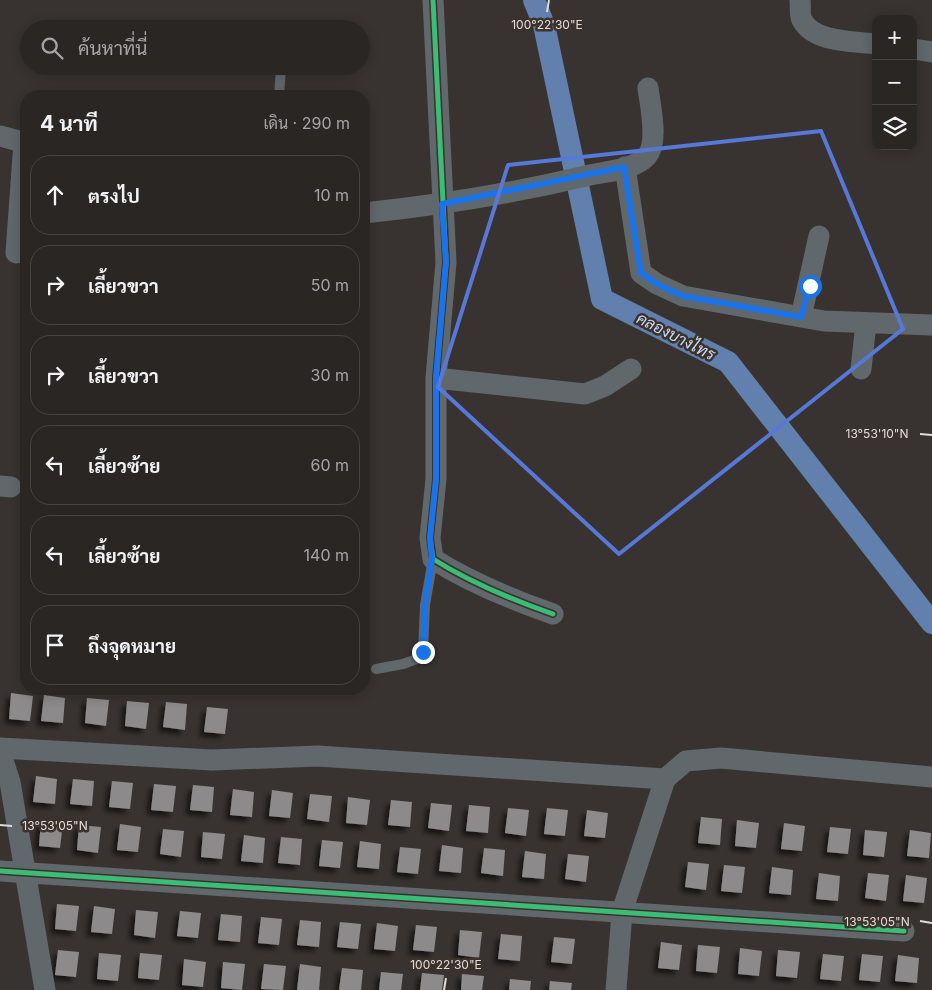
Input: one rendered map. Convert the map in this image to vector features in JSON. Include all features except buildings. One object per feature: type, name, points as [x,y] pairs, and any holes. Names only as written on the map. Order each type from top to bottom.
[{"type":"street","points":[[433,0],[446,262],[436,378],[436,479],[430,538],[432,559],[471,582],[553,614]]},
{"type":"street","points":[[800,0],[801,18],[810,30],[829,38],[872,43]]},
{"type":"street","points":[[917,50],[932,52]]},
{"type":"street","points":[[370,212],[442,204],[633,166],[648,155],[653,138],[648,88]]},
{"type":"street","points":[[0,136],[20,141]]},
{"type":"street","points":[[618,169],[641,273],[657,284],[683,296],[824,321],[932,324]]},
{"type":"street","points":[[16,253],[20,204]]},
{"type":"street","points":[[801,317],[819,236]]},
{"type":"street","points":[[861,369],[866,322]]},
{"type":"street","points":[[436,378],[585,394],[605,386],[631,369]]},
{"type":"street","points":[[45,990],[27,873],[10,782],[0,749],[212,760],[318,756],[665,779]]},
{"type":"street","points":[[616,990],[622,912],[665,779],[686,761],[722,758],[932,777]]},
{"type":"street","points":[[0,872],[904,931]]},
{"type":"lane","points":[[279,90],[280,75]]},
{"type":"lane","points":[[376,669],[403,664],[417,658],[423,652],[425,605],[432,559]]},
{"type":"highlighted area","points":[[821,131],[903,329],[619,554],[438,387],[508,165]]},
{"type":"waterway","name":"คลองบางไทร","points":[[534,0],[544,25],[602,299],[728,362],[932,623]]},
{"type":"cycle path","points":[[433,0],[446,262],[436,378],[436,479],[430,538],[433,559],[491,590],[553,614]]},
{"type":"cycle path","points":[[0,871],[904,931]]},
{"type":"route","points":[[423,652],[425,605],[432,559],[430,538],[436,479],[436,378],[446,262],[442,204],[558,182],[624,167],[641,273],[657,284],[683,296],[801,317],[810,286]]}]
